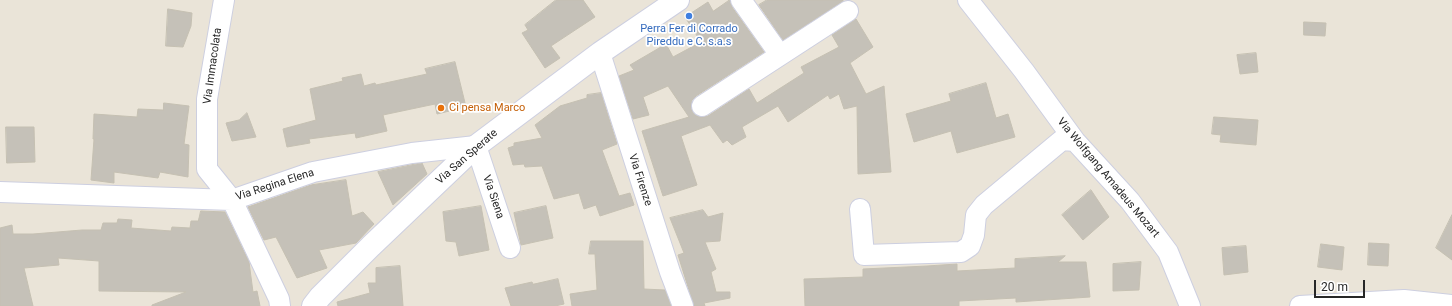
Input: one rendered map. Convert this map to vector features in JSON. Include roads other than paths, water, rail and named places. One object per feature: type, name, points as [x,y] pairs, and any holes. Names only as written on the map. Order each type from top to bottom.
[{"type":"street","name":"Via Immacolata","points":[[224,0],[207,99],[207,168],[232,200],[279,299],[280,306]]},
{"type":"street","name":"Via San Sperate","points":[[313,306],[371,246],[476,146],[600,53],[678,0]]},
{"type":"street","points":[[741,0],[780,55]]},
{"type":"street","name":"Via Wolfgang Amadeus Mozart","points":[[968,0],[1024,71],[1075,141],[1130,201],[1168,252],[1190,306]]},
{"type":"street","points":[[702,106],[848,11]]},
{"type":"street","name":"Via Firenze","points":[[600,53],[670,272],[683,306]]},
{"type":"street","points":[[860,209],[864,255],[961,252],[970,246],[974,235],[976,215],[984,205],[1062,140],[1075,141]]},
{"type":"street","name":"Via Regina Elena","points":[[0,192],[232,200],[313,172],[412,153],[476,146]]},
{"type":"street","name":"Via Siena","points":[[476,146],[510,248]]},
{"type":"street","points":[[1300,306],[1404,300],[1452,305]]},
{"type":"place","name":"Perra Fer di Corrado Pireddu e C. s.a.s","points":[[689,16]]},
{"type":"place","name":"Ci pensa Marco","points":[[441,108]]}]
